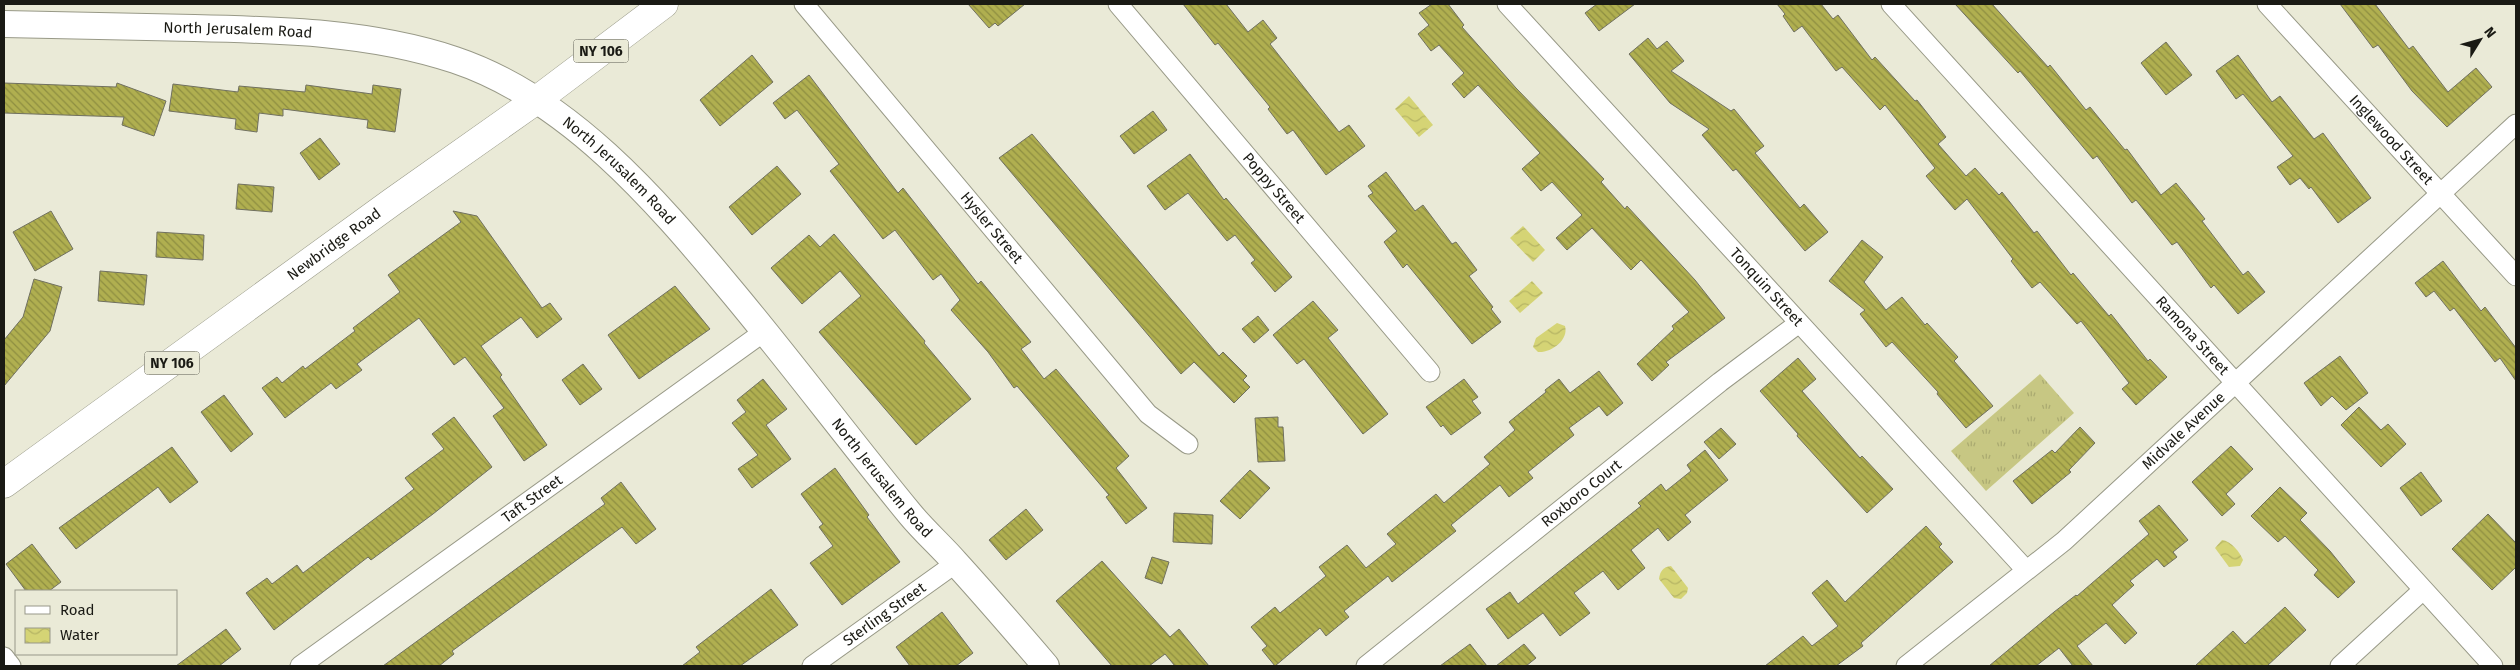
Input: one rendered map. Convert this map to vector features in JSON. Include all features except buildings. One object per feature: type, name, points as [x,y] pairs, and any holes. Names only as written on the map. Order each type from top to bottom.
[{"type":"main road","name":"Newbridge Road","points":[[4,484],[392,202],[538,99],[664,4]]},
{"type":"main road","name":"North Jerusalem Road","points":[[4,24],[265,30],[351,38],[405,47],[455,60],[497,76],[538,99],[577,128],[675,223],[765,331],[912,516],[956,562],[1046,666]]},
{"type":"street","name":"Hysler Street","points":[[804,4],[1148,414],[1188,444]]},
{"type":"street","name":"Poppy Street","points":[[1118,4],[1430,372]]},
{"type":"street","name":"Tonquin Street","points":[[1507,4],[2026,570]]},
{"type":"street","name":"Ramona Street","points":[[1891,4],[2493,666]]},
{"type":"street","name":"Inglewood Street","points":[[2267,4],[2516,276]]},
{"type":"street","name":"Midvale Avenue","points":[[1906,666],[2064,541],[2516,124]]},
{"type":"street","name":"Roxboro Court","points":[[1366,666],[1720,382],[1799,323]]},
{"type":"street","name":"Taft Street","points":[[300,666],[765,331]]},
{"type":"street","name":"Sterling Street","points":[[812,666],[956,562]]},
{"type":"street","points":[[2340,666],[2423,590]]},
{"type":"street","points":[[4,656],[11,666]]},
{"type":"green space","points":[[2040,374],[2074,413],[1986,491],[1951,451]]},
{"type":"water","points":[[1409,96],[1433,125],[1419,137],[1395,109]]},
{"type":"water","points":[[1523,226],[1545,250],[1533,262],[1510,238]]},
{"type":"water","points":[[1532,281],[1543,293],[1520,313],[1509,301]]},
{"type":"water","points":[[1557,323],[1565,326],[1566,331],[1562,341],[1553,348],[1538,352],[1533,347],[1536,338]]},
{"type":"water","points":[[2222,540],[2235,547],[2240,554],[2243,560],[2240,566],[2229,567],[2215,548]]},
{"type":"water","points":[[1671,566],[1688,588],[1687,593],[1681,599],[1674,598],[1659,579],[1662,570]]}]
